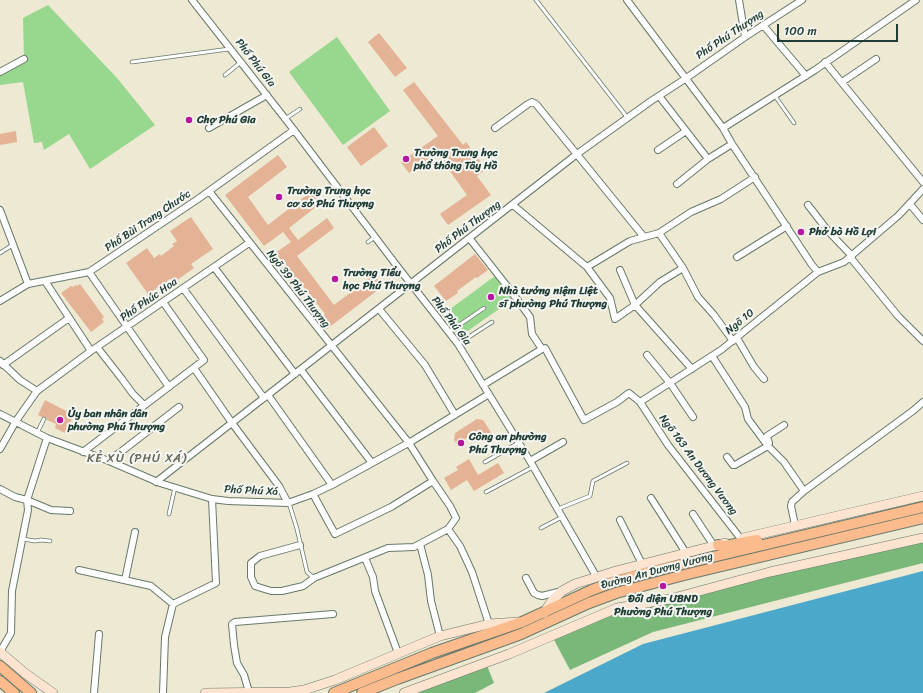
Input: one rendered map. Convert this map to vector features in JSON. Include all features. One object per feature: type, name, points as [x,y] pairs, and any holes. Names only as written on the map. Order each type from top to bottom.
[{"type":"main road","name":"Đường An Dương Vương","points":[[362,693],[404,676],[521,634],[589,603],[616,593],[864,526],[923,507]]},
{"type":"main road","name":"Đường An Dương Vương","points":[[334,693],[432,653],[522,622],[613,582],[790,539],[864,526],[923,518]]},
{"type":"main road","points":[[716,545],[725,546],[771,537],[790,539]]},
{"type":"main road","points":[[0,666],[31,693]]},
{"type":"main road","points":[[0,681],[14,693]]},
{"type":"street","name":"Phố Phú Gia","points":[[192,0],[294,130],[410,284],[458,344],[531,464],[596,576]]},
{"type":"street","points":[[627,0],[723,128],[786,226],[818,272]]},
{"type":"street","points":[[739,0],[745,37]]},
{"type":"street","name":"Phố Phú Thượng","points":[[156,482],[627,117],[802,0]]},
{"type":"street","points":[[723,128],[806,76],[916,0]]},
{"type":"street","points":[[763,25],[806,76]]},
{"type":"street","points":[[0,72],[24,59]]},
{"type":"street","points":[[842,82],[876,59]]},
{"type":"street","points":[[825,62],[923,182]]},
{"type":"street","points":[[209,128],[267,95]]},
{"type":"street","points":[[658,96],[708,159]]},
{"type":"street","points":[[495,128],[532,102],[536,104],[578,154],[644,238]]},
{"type":"street","name":"Phố Bùi Trang Chước","points":[[0,301],[28,284],[89,272],[209,191],[294,130]]},
{"type":"street","points":[[658,150],[686,131]]},
{"type":"street","points":[[677,184],[708,159],[732,144]]},
{"type":"street","points":[[587,267],[630,241],[659,234],[691,212],[721,199],[755,177]]},
{"type":"street","name":"Ngõ 10","points":[[640,402],[712,356],[818,272],[844,262],[910,204],[923,189]]},
{"type":"street","points":[[209,191],[249,243]]},
{"type":"street","points":[[910,204],[923,220]]},
{"type":"street","points":[[513,205],[587,267],[610,298],[615,319],[635,305],[660,282],[683,268]]},
{"type":"street","points":[[808,205],[851,256],[898,316],[923,340]]},
{"type":"street","points":[[0,210],[28,284]]},
{"type":"street","points":[[737,258],[786,226]]},
{"type":"street","points":[[659,234],[683,268],[698,298],[735,339],[764,379]]},
{"type":"street","points":[[470,239],[530,317],[532,334],[542,349]]},
{"type":"street","name":"Phố Phúc Hoa","points":[[0,448],[16,421],[37,392],[91,351],[249,243]]},
{"type":"street","name":"Ngõ 39 Phú Thượng","points":[[249,243],[409,443],[450,506],[456,518],[448,529]]},
{"type":"street","points":[[214,267],[295,374]]},
{"type":"street","points":[[620,270],[635,305],[692,368]]},
{"type":"street","points":[[89,272],[168,387]]},
{"type":"street","points":[[45,281],[91,351]]},
{"type":"street","points":[[183,288],[332,485]]},
{"type":"street","points":[[84,452],[204,360],[163,302]]},
{"type":"street","points":[[379,309],[425,365],[455,415]]},
{"type":"street","points":[[37,392],[20,380],[2,363],[69,318]]},
{"type":"street","points":[[97,347],[132,394],[144,405]]},
{"type":"street","points":[[483,385],[546,348],[584,420],[629,394],[640,402]]},
{"type":"street","points":[[647,355],[670,383],[693,417]]},
{"type":"street","points":[[712,356],[745,407],[748,420],[767,445],[784,462],[804,490]]},
{"type":"street","points":[[194,368],[232,423],[279,486],[288,503]]},
{"type":"street","points":[[301,370],[372,463]]},
{"type":"street","name":"Phố Phú Xá","points":[[0,414],[47,438],[109,461],[156,482],[175,488],[212,499],[288,503],[332,485],[409,443],[489,394]]},
{"type":"street","name":"Ngõ 163 An Dương Vương","points":[[640,402],[668,445],[741,539]]},
{"type":"street","points":[[796,525],[791,506],[792,502],[804,490],[923,402]]},
{"type":"street","points":[[109,461],[179,407]]},
{"type":"street","points":[[767,445],[769,443],[767,436],[784,425]]},
{"type":"street","points":[[47,438],[28,500],[28,510],[23,539],[12,591],[11,633],[0,652],[26,674],[53,693]]},
{"type":"street","points":[[531,464],[563,442]]},
{"type":"street","points":[[727,457],[733,465],[736,465],[767,445]]},
{"type":"street","points":[[313,494],[335,534],[391,507],[433,482]]},
{"type":"street","points":[[0,489],[15,497],[28,500],[51,510],[70,511]]},
{"type":"street","name":"Đường An Dương Vương","points":[[544,613],[551,602],[562,591],[596,576],[796,525],[923,496]]},
{"type":"street","points":[[651,498],[686,553]]},
{"type":"street","points":[[163,693],[164,637],[173,604],[216,583],[212,499]]},
{"type":"street","points":[[693,514],[716,545]]},
{"type":"street","points":[[620,520],[642,564]]},
{"type":"street","points":[[300,545],[260,556],[251,563],[252,577],[255,586],[271,591],[282,591],[303,586],[314,578],[388,548],[414,547],[448,529],[460,546],[472,572],[489,624]]},
{"type":"street","points":[[125,580],[135,532]]},
{"type":"street","points":[[404,693],[509,654],[617,608],[670,599],[770,572],[923,538]]},
{"type":"street","points":[[420,544],[428,575],[431,601],[440,636]]},
{"type":"street","points":[[365,558],[374,577],[375,591],[398,653]]},
{"type":"street","points":[[79,570],[151,586],[173,604]]},
{"type":"street","points":[[526,578],[534,592],[538,595],[542,596],[562,591]]},
{"type":"street","points":[[249,692],[244,675],[237,663],[232,627],[234,622],[333,614]]},
{"type":"street","name":"Đường An Dương Vương","points":[[204,693],[290,692],[304,690],[335,680],[440,636],[489,624],[522,622]]},
{"type":"street","points":[[94,693],[98,634]]},
{"type":"lane","points":[[536,0],[627,117]]},
{"type":"lane","points":[[132,62],[231,49]]},
{"type":"lane","points":[[225,75],[241,62]]},
{"type":"lane","points":[[775,96],[794,123]]},
{"type":"lane","points":[[285,119],[300,108]]},
{"type":"lane","points":[[368,242],[375,237]]},
{"type":"lane","points":[[0,253],[14,244]]},
{"type":"lane","points":[[448,332],[484,308]]},
{"type":"lane","points":[[458,344],[492,322]]},
{"type":"lane","points":[[37,433],[44,419]]},
{"type":"lane","points":[[485,462],[518,444]]},
{"type":"lane","points":[[558,510],[590,496],[593,481],[627,463]]},
{"type":"lane","points":[[486,492],[531,464]]},
{"type":"lane","points":[[169,514],[175,488]]},
{"type":"lane","points":[[288,503],[297,529],[308,572],[314,578]]},
{"type":"lane","points":[[541,528],[562,517]]},
{"type":"lane","points":[[23,539],[50,541]]},
{"type":"green space","points":[[48,5],[117,78],[155,125],[90,169],[69,134],[44,150],[42,142],[34,143],[23,82],[0,85],[0,72],[24,59],[23,18]]},
{"type":"green space","points":[[337,37],[390,111],[343,145],[289,72]]},
{"type":"green space","points":[[495,276],[512,300],[459,337],[442,315]]},
{"type":"green space","points":[[923,538],[923,563],[653,632],[570,670],[552,636],[617,608]]},
{"type":"green space","points":[[486,663],[494,683],[475,693],[404,693]]},
{"type":"water","points":[[923,571],[923,693],[544,693],[643,644]]},
{"type":"building","points":[[379,33],[407,68],[395,77],[368,42]]},
{"type":"building","points":[[414,82],[463,145],[466,142],[486,169],[477,176],[491,195],[448,225],[440,214],[467,195],[437,153],[409,173],[401,162],[438,136],[403,90]]},
{"type":"building","points":[[374,127],[388,146],[361,166],[347,147]]},
{"type":"building","points":[[16,131],[17,142],[0,145],[0,134]]},
{"type":"building","points":[[278,155],[287,167],[248,197],[268,225],[312,191],[321,203],[289,228],[298,240],[327,218],[334,228],[297,256],[334,305],[374,275],[383,286],[327,329],[324,328],[317,320],[325,314],[296,277],[291,282],[271,256],[291,242],[283,232],[264,246],[225,195]]},
{"type":"building","points":[[191,217],[213,249],[191,264],[194,268],[173,283],[170,279],[148,294],[126,263],[147,248],[154,258],[160,254],[161,256],[174,246],[172,244],[177,241],[170,231]]},
{"type":"building","points":[[475,254],[488,270],[457,291],[458,293],[446,301],[434,286]]},
{"type":"building","points":[[80,284],[104,317],[102,319],[104,322],[91,332],[61,293],[71,286],[73,287]]},
{"type":"building","name":"Ủy ban nhân dân phường Phú Thượng","points":[[45,400],[74,415],[65,433],[55,428],[56,424],[47,420],[46,417],[38,415]]},
{"type":"building","points":[[477,419],[483,420],[492,434],[483,440],[478,431],[457,444],[454,440],[455,433]]},
{"type":"building","points":[[469,459],[478,475],[498,463],[504,473],[474,491],[467,480],[451,490],[444,478],[458,470],[456,467]]},
{"type":"place","name":"Chợ Phú Gia","points":[[189,120]]},
{"type":"place","name":"Trường Trung học phổ thông Tây Hồ","points":[[406,159]]},
{"type":"place","name":"Trường Trung học cơ sở Phú Thượng","points":[[279,197]]},
{"type":"place","name":"Phở bò Hồ Lợi","points":[[801,232]]},
{"type":"place","name":"Trường Tiểu học Phú Thượng","points":[[335,279]]},
{"type":"place","name":"Nhà tưởng niệm Liệt sĩ phường Phú Thượng","points":[[491,297]]},
{"type":"place","name":"Ủy ban nhân dân phường Phú Thượng","points":[[60,420]]},
{"type":"place","name":"Công an phường Phú Thượng","points":[[461,443]]},
{"type":"place","name":"Đối diện UBND Phường Phú Thượng","points":[[663,586]]},
{"type":"district","name":"KẺ XÙ (PHÚ XÁ)","points":[[137,459]]}]
